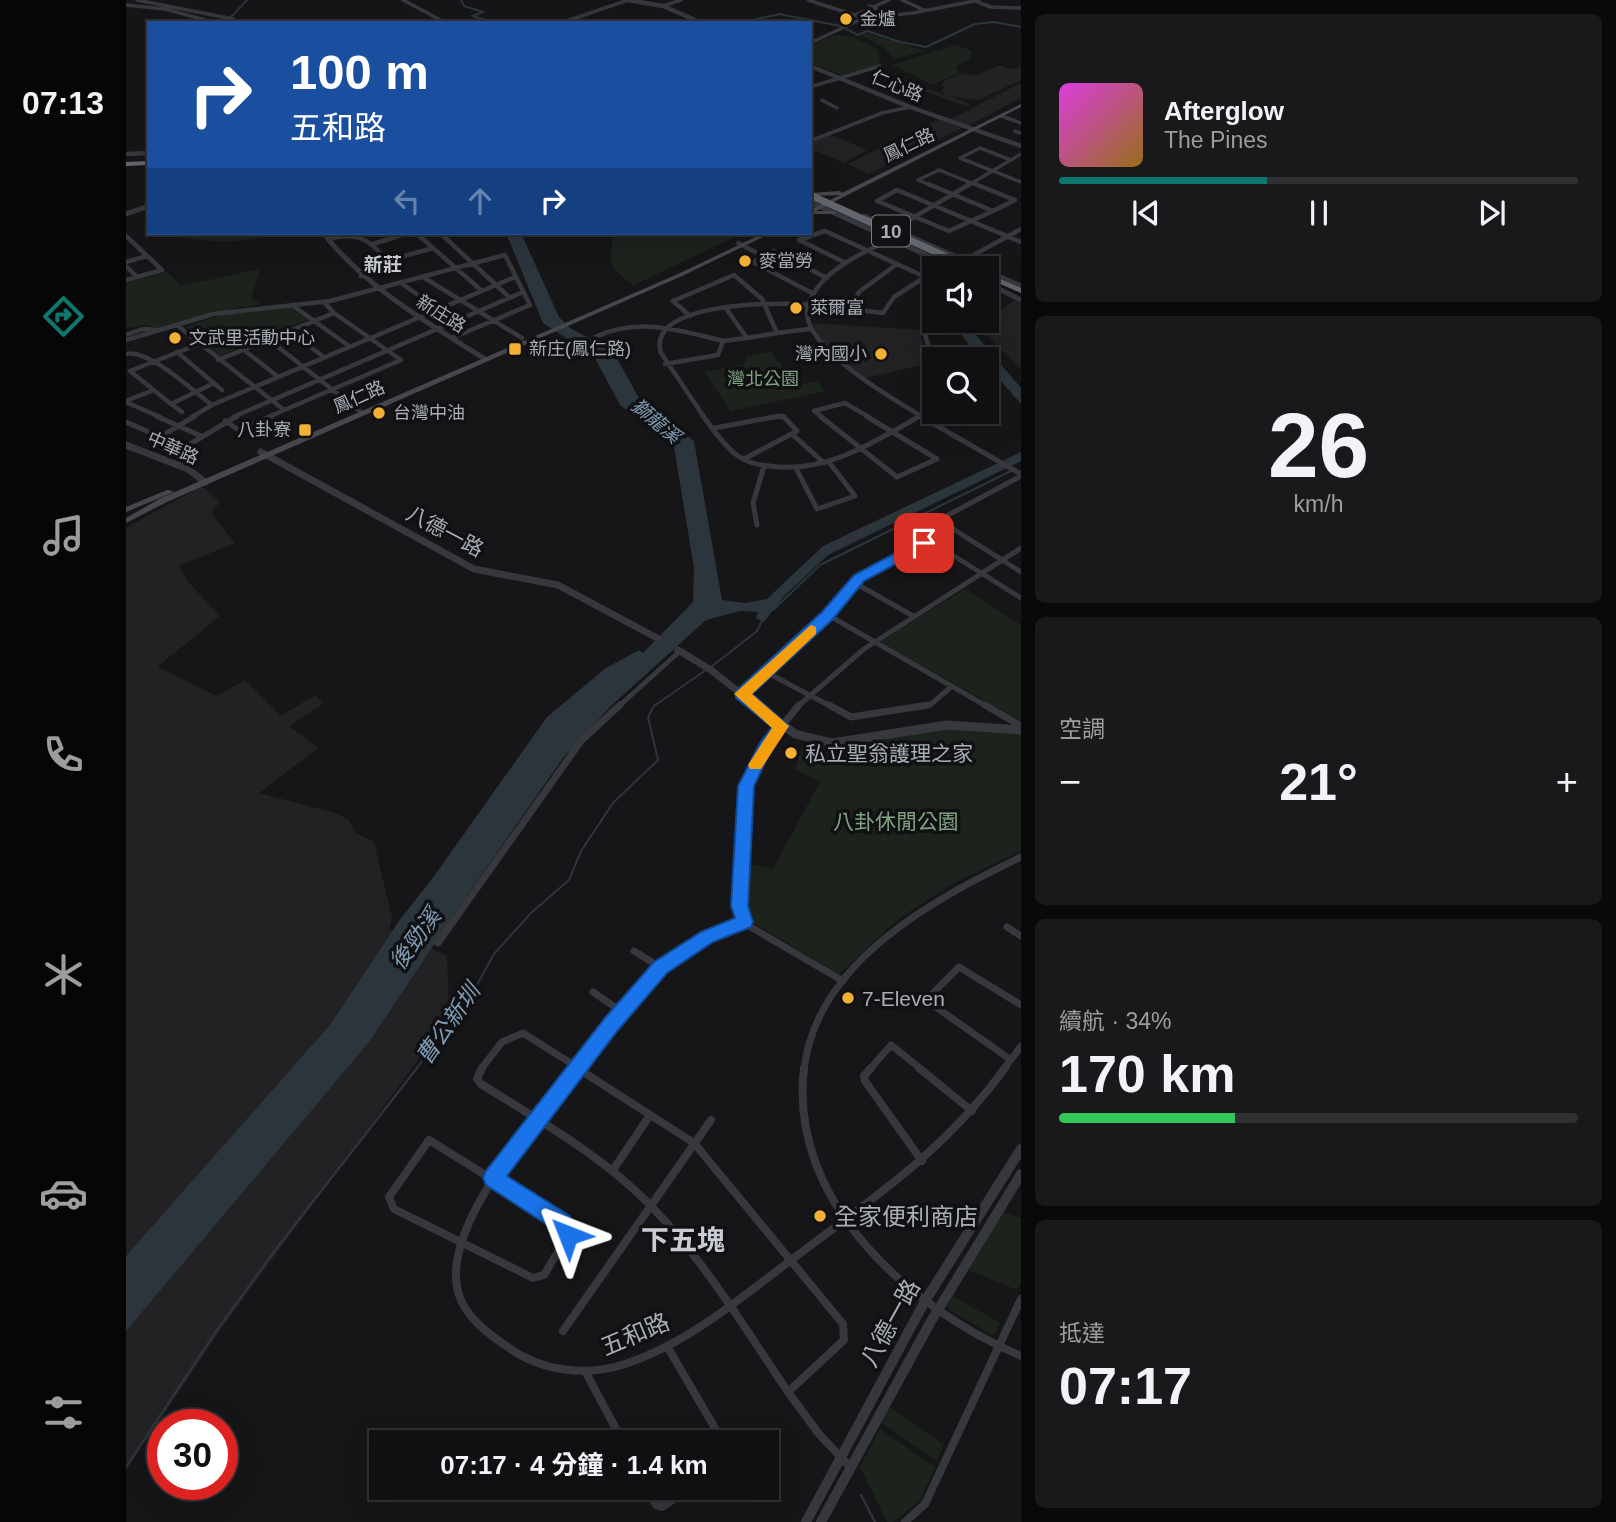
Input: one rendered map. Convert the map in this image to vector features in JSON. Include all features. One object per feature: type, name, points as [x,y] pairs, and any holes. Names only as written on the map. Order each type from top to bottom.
[{"type":"highway","points":[[126,160],[147,159]]},
{"type":"highway","name":"10","points":[[817,202],[930,256]]},
{"type":"highway","name":"10","points":[[817,202],[943,256]]},
{"type":"highway","points":[[999,280],[1019,293]]},
{"type":"highway","points":[[999,286],[1019,293]]},
{"type":"main road","name":"鳳仁路","points":[[817,202],[842,194],[1001,116],[1021,103]]},
{"type":"main road","name":"鳳仁路","points":[[971,130],[1021,103]]},
{"type":"main road","points":[[817,202],[842,194],[848,209]]},
{"type":"main road","points":[[817,202],[834,213]]},
{"type":"main road","points":[[817,202],[877,227],[894,229]]},
{"type":"main road","points":[[740,244],[755,235]]},
{"type":"main road","points":[[547,330],[763,235]]},
{"type":"main road","name":"鳳仁路","points":[[482,358],[522,338],[547,330]]},
{"type":"main road","name":"鳳仁路","points":[[126,516],[547,330]]},
{"type":"main road","name":"鳳仁路","points":[[126,510],[180,491]]},
{"type":"main road","name":"鳳仁路","points":[[127,524],[180,491]]},
{"type":"street","points":[[137,0],[169,3],[233,19]]},
{"type":"street","points":[[404,0],[442,21]]},
{"type":"street","points":[[567,21],[628,0],[663,6],[697,21]]},
{"type":"street","points":[[663,6],[681,0]]},
{"type":"street","points":[[808,0],[864,18]]},
{"type":"street","points":[[867,0],[877,4]]},
{"type":"street","points":[[855,15],[869,6],[889,0]]},
{"type":"street","points":[[905,0],[924,10]]},
{"type":"street","points":[[940,0],[943,6]]},
{"type":"street","points":[[812,42],[864,18],[976,0],[991,6],[1021,8]]},
{"type":"street","points":[[126,5],[209,21]]},
{"type":"street","points":[[869,6],[892,15]]},
{"type":"street","points":[[172,12],[184,8]]},
{"type":"street","points":[[812,86],[880,66]]},
{"type":"street","name":"仁心路","points":[[812,67],[971,130],[1021,146]]},
{"type":"street","points":[[822,100],[837,108]]},
{"type":"street","points":[[812,140],[882,113],[911,107]]},
{"type":"street","points":[[1001,116],[1021,123]]},
{"type":"street","points":[[1015,131],[1021,133]]},
{"type":"street","points":[[1011,160],[979,148],[960,158],[1021,182]]},
{"type":"street","points":[[894,229],[1021,154]]},
{"type":"street","points":[[995,212],[918,180],[939,170],[1015,200]]},
{"type":"street","points":[[1021,196],[995,212],[971,221],[949,231],[877,201],[897,190],[935,205],[971,221],[1021,242]]},
{"type":"street","points":[[817,202],[848,209],[955,256]]},
{"type":"street","points":[[817,202],[834,213],[929,256]]},
{"type":"street","points":[[126,214],[147,207]]},
{"type":"street","points":[[971,256],[1021,229]]},
{"type":"street","points":[[812,234],[821,230],[922,276]]},
{"type":"street","points":[[742,694],[828,615],[855,583],[921,545],[939,520],[1019,474],[847,368],[809,329],[806,318],[809,305],[827,278],[846,263],[902,232]]},
{"type":"street","name":"新庄路","points":[[325,235],[361,276],[418,318],[482,358]]},
{"type":"street","points":[[328,239],[342,235]]},
{"type":"street","points":[[353,235],[373,244],[386,261]]},
{"type":"street","points":[[373,244],[402,235]]},
{"type":"street","points":[[418,235],[482,291]]},
{"type":"street","points":[[442,235],[509,297]]},
{"type":"street","points":[[810,235],[799,240],[846,263]]},
{"type":"street","points":[[126,236],[162,270],[126,280]]},
{"type":"street","points":[[424,251],[421,244],[427,242]]},
{"type":"street","points":[[740,244],[763,256]]},
{"type":"street","points":[[361,276],[386,261],[433,248]]},
{"type":"street","points":[[814,294],[753,262],[775,251],[827,278]]},
{"type":"street","points":[[137,277],[126,264],[147,256]]},
{"type":"street","points":[[126,341],[213,314],[327,302],[505,256],[530,305],[452,338]]},
{"type":"street","points":[[897,264],[859,292],[849,309],[883,313],[894,297],[922,283]]},
{"type":"street","points":[[690,316],[673,301],[734,275],[756,289],[767,302],[777,333]]},
{"type":"street","points":[[423,277],[522,338]]},
{"type":"street","points":[[126,422],[160,437],[212,405],[515,277]]},
{"type":"street","points":[[400,283],[448,316]]},
{"type":"street","points":[[999,289],[1019,293]]},
{"type":"street","points":[[165,459],[225,421],[436,327],[523,292]]},
{"type":"street","points":[[225,421],[239,430],[401,360],[334,313],[327,302]]},
{"type":"street","points":[[809,305],[767,302],[725,307],[690,316],[666,329],[658,344],[665,364],[733,452],[764,466],[796,468],[826,463],[921,415]]},
{"type":"street","points":[[292,304],[349,346]]},
{"type":"street","points":[[725,307],[747,338]]},
{"type":"street","points":[[218,360],[334,313]]},
{"type":"street","points":[[595,337],[614,327],[635,323],[723,341],[809,329]]},
{"type":"street","points":[[178,326],[284,410]]},
{"type":"street","points":[[126,335],[143,329],[164,330]]},
{"type":"street","points":[[289,331],[324,357]]},
{"type":"street","points":[[268,339],[360,411]]},
{"type":"street","points":[[665,364],[718,355],[723,341]]},
{"type":"street","points":[[182,412],[130,370],[198,344]]},
{"type":"street","points":[[244,349],[277,376]]},
{"type":"street","points":[[126,354],[135,352],[153,361],[212,405]]},
{"type":"street","points":[[177,352],[222,390]]},
{"type":"street","points":[[171,404],[214,383]]},
{"type":"street","points":[[126,401],[154,390]]},
{"type":"street","points":[[126,401],[201,436]]},
{"type":"street","points":[[845,404],[937,458],[897,477],[858,449],[814,411],[845,404]]},
{"type":"street","points":[[715,428],[782,415],[797,431],[744,458]]},
{"type":"street","points":[[792,434],[826,463],[855,496],[817,509],[796,468]]},
{"type":"street","name":"中華路","points":[[126,444],[165,459],[203,480]]},
{"type":"street","name":"八德一路","points":[[263,454],[474,569],[558,584],[657,638]]},
{"type":"street","points":[[757,525],[753,503],[764,466]]},
{"type":"street","points":[[939,520],[1021,572]]},
{"type":"street","points":[[927,539],[1021,598]]},
{"type":"street","points":[[843,981],[745,922],[739,906],[746,786],[765,747],[809,696],[843,663],[1021,548]]},
{"type":"street","points":[[855,583],[912,616]]},
{"type":"street","points":[[828,615],[1021,728]]},
{"type":"street","points":[[438,943],[581,741],[644,687],[679,651],[708,668],[795,734],[832,743],[947,724],[1021,728]]},
{"type":"street","points":[[766,672],[848,716],[858,717],[930,705],[951,686]]},
{"type":"street","points":[[1021,857],[955,891],[867,955],[843,981],[826,1007],[811,1042],[800,1090],[802,1122],[808,1149],[821,1179],[846,1220],[880,1262],[938,1310],[998,1347],[1021,1356]]},
{"type":"street","name":"五和路","points":[[745,922],[707,937],[660,967],[536,1119],[493,1178],[460,1244],[455,1271],[457,1292],[478,1322],[515,1353],[539,1364],[585,1371],[625,1365],[667,1346],[729,1306],[922,1161],[972,1111],[1021,1046]]},
{"type":"street","points":[[1007,928],[1021,936]]},
{"type":"street","points":[[634,951],[660,967]]},
{"type":"street","points":[[1011,1060],[928,1004],[926,1000],[959,967],[1021,1005]]},
{"type":"street","points":[[593,992],[622,1012]]},
{"type":"street","points":[[788,1392],[845,1340],[843,1324],[792,1259],[694,1143],[523,1033],[508,1037],[478,1071],[477,1079],[613,1170],[651,1206],[729,1306],[788,1392],[850,1467]]},
{"type":"street","points":[[922,1161],[865,1081],[864,1076],[891,1045],[972,1111]]},
{"type":"street","points":[[613,1170],[650,1115]]},
{"type":"street","points":[[563,1331],[710,1120]]},
{"type":"street","points":[[429,1140],[493,1178],[562,1223],[568,1235],[544,1275],[533,1278],[460,1244],[394,1209],[389,1197],[429,1140]]},
{"type":"street","name":"八德一路","points":[[806,1522],[925,1301],[1021,1149]]},
{"type":"street","name":"八德一路","points":[[821,1522],[938,1310],[1021,1174]]},
{"type":"street","points":[[905,1522],[925,1504],[1021,1299]]},
{"type":"street","points":[[667,1346],[716,1430]]},
{"type":"street","points":[[585,1371],[617,1430]]},
{"type":"street","points":[[653,1500],[656,1505],[662,1507],[673,1500]]},
{"type":"shaded area","points":[[1000,65],[1009,69],[1021,67],[1021,80],[979,100],[950,96],[970,104],[967,107],[924,91],[930,89],[948,96],[942,92],[944,87],[941,85],[946,80],[961,74],[977,75]]},
{"type":"shaded area","points":[[1021,83],[1021,98],[968,126],[949,120]]},
{"type":"shaded area","points":[[939,119],[962,128],[869,174],[848,164]]},
{"type":"shaded area","points":[[831,135],[867,150],[844,163],[812,150],[812,142]]},
{"type":"shaded area","points":[[1015,300],[1021,303],[1021,369],[984,333],[999,333],[999,311]]},
{"type":"shaded area","name":"灣內國小","points":[[811,323],[921,330],[924,347],[922,347],[922,365],[865,378],[824,345]]},
{"type":"shaded area","points":[[202,486],[220,502],[211,513],[235,543],[178,566],[189,583],[220,616],[157,667],[217,696],[245,680],[281,716],[315,695],[324,703],[289,726],[318,748],[259,793],[335,813],[348,819],[356,833],[374,842],[392,918],[389,929],[447,956],[449,1018],[224,1325],[167,1409],[147,1409],[147,1439],[126,1470],[126,528]]},
{"type":"green space","points":[[866,33],[925,51],[894,59],[884,48],[861,35]]},
{"type":"green space","points":[[834,35],[853,37],[877,49],[880,59],[877,65],[842,75],[812,64],[812,44]]},
{"type":"green space","points":[[956,45],[972,51],[970,58],[955,67],[959,73],[933,85],[892,65]]},
{"type":"green space","points":[[166,235],[271,235],[244,240],[200,240]]},
{"type":"green space","points":[[614,235],[739,235],[634,285],[614,269],[611,252]]},
{"type":"green space","points":[[260,269],[251,298],[261,305],[239,307],[163,329],[146,325],[126,328],[126,283],[167,272],[181,286]]},
{"type":"green space","points":[[289,307],[309,319],[220,356],[186,327],[221,315]]},
{"type":"green space","name":"灣北公園","points":[[771,352],[798,385],[818,381],[825,391],[731,411],[704,372],[744,364],[747,356]]},
{"type":"green space","points":[[965,589],[1021,625],[1021,721],[880,642]]},
{"type":"green space","name":"八卦休閒公園","points":[[951,728],[1021,732],[1021,851],[952,884],[898,919],[839,974],[754,923],[748,913],[745,863],[773,869],[820,782],[795,769],[804,742],[833,746]]},
{"type":"green space","points":[[1003,1212],[1021,1218],[1021,1282],[1017,1290],[968,1270]]},
{"type":"green space","points":[[953,1296],[1000,1323],[995,1334],[992,1335],[949,1310],[948,1305]]},
{"type":"green space","points":[[889,1407],[944,1445],[936,1461],[882,1423]]},
{"type":"green space","points":[[880,1429],[935,1467],[920,1501],[893,1522],[887,1522],[860,1467]]},
{"type":"water","name":"後勁溪","points":[[507,235],[522,235],[559,317],[570,328],[613,351],[641,402],[694,441],[722,600],[745,603],[767,599],[823,546],[1021,452],[1021,461],[828,555],[783,597],[764,622],[756,618],[758,612],[740,611],[706,620],[611,706],[563,758],[369,1042],[126,1331],[126,1256],[330,1025],[401,918],[432,879],[547,717],[606,668],[639,650],[643,653],[693,602],[694,568],[674,447],[620,405],[594,356],[543,323]]},
{"type":"water","points":[[962,333],[975,333],[986,347],[971,347]]},
{"type":"water","points":[[999,362],[1021,388],[1021,404],[999,379]]},
{"type":"waterway","points":[[231,17],[247,0]]},
{"type":"waterway","points":[[461,0],[464,6],[483,12],[472,16],[489,21]]},
{"type":"waterway","points":[[749,21],[779,14],[841,26]]},
{"type":"waterway","points":[[846,29],[858,35],[867,31],[926,47],[975,24],[994,22],[1021,27]]},
{"type":"waterway","points":[[773,610],[820,565],[1011,471]]},
{"type":"waterway","name":"曹公新圳","points":[[711,667],[757,631],[763,619]]},
{"type":"waterway","name":"曹公新圳","points":[[416,1069],[466,1005],[494,954],[531,913],[569,880],[581,851],[613,803],[658,760],[648,717],[654,706],[706,670]]},
{"type":"waterway","name":"曹公新圳","points":[[126,1467],[217,1330],[276,1249],[417,1068]]},
{"type":"waterway","points":[[861,1495],[875,1522]]},
{"type":"slow traffic","points":[[756,765],[769,741],[782,726],[742,694],[811,630]]},
{"type":"place","name":"金爐","points":[[846,19]]},
{"type":"place","name":"麥當勞","points":[[745,261]]},
{"type":"place","name":"萊爾富","points":[[796,308]]},
{"type":"place","name":"文武里活動中心","points":[[175,338]]},
{"type":"place","name":"新庄(鳳仁路)","points":[[515,349]]},
{"type":"place","name":"灣內國小","points":[[881,354]]},
{"type":"place","name":"台灣中油","points":[[379,413]]},
{"type":"place","name":"八卦寮","points":[[305,430]]},
{"type":"place","name":"私立聖翁護理之家","points":[[791,753]]},
{"type":"place","name":"7-Eleven","points":[[848,998]]},
{"type":"place","name":"全家便利商店","points":[[820,1216]]},
{"type":"district","name":"新莊","points":[[383,264]]},
{"type":"district","name":"下五塊","points":[[683,1240]]},
{"type":"route","points":[[568,1235],[562,1223],[493,1178],[611,1024],[660,967],[707,937],[745,922],[739,906],[742,809],[746,786],[765,747],[782,726],[742,694],[828,615],[859,578],[924,543]]},
{"type":"water label","name":"獅龍溪","points":[[656,421]]}]
